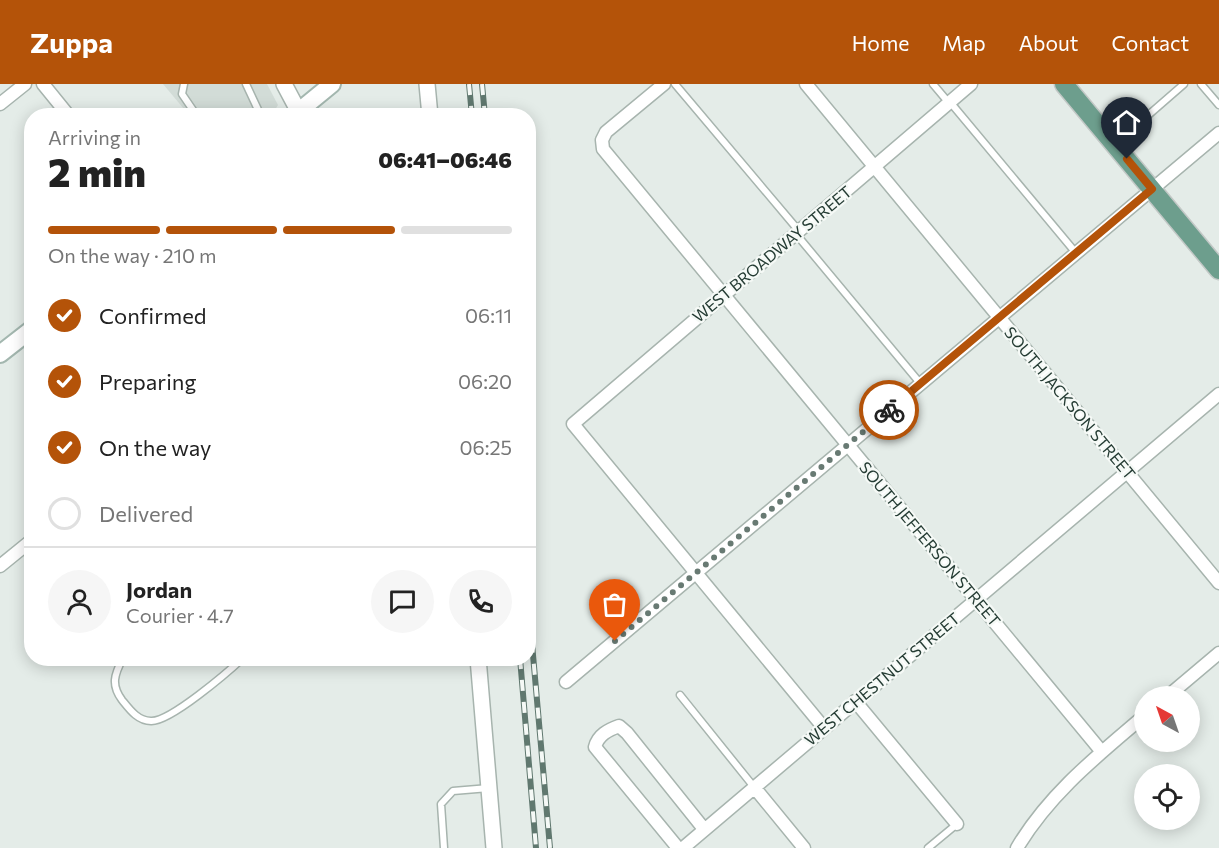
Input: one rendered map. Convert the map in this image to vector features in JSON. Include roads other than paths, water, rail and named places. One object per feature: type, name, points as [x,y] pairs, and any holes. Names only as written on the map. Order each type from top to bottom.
[{"type":"main road","points":[[304,108],[332,84]]},
{"type":"main road","points":[[1064,84],[1219,270]]},
{"type":"main road","points":[[0,354],[24,335]]},
{"type":"street","points":[[0,104],[25,84]]},
{"type":"street","points":[[43,84],[62,108]]},
{"type":"street","points":[[284,84],[294,108]]},
{"type":"street","points":[[427,84],[429,108]]},
{"type":"street","name":"SOUTH JACKSON STREET","points":[[806,84],[1219,584]]},
{"type":"street","name":"WEST BROADWAY STREET","points":[[695,573],[573,424],[971,84]]},
{"type":"street","name":"SOUTH JEFFERSON STREET","points":[[657,86],[606,132],[602,140],[603,149],[1102,752]]},
{"type":"street","points":[[566,682],[1219,133]]},
{"type":"street","name":"WEST CHESTNUT STREET","points":[[680,848],[1219,394]]},
{"type":"street","points":[[0,566],[24,546]]},
{"type":"street","points":[[695,573],[824,728]]},
{"type":"street","points":[[1180,686],[1219,653]]},
{"type":"street","points":[[479,666],[494,848]]},
{"type":"street","points":[[855,701],[957,824]]},
{"type":"street","points":[[1017,848],[1033,821],[1065,785],[1134,725]]},
{"type":"street","points":[[680,848],[595,747],[597,740],[619,726],[704,829]]},
{"type":"street","points":[[754,787],[804,848]]},
{"type":"lane","points":[[184,84],[182,94],[192,108]]},
{"type":"lane","points":[[246,84],[257,108]]},
{"type":"lane","points":[[675,84],[920,383]]},
{"type":"lane","points":[[933,84],[1076,253]]},
{"type":"lane","points":[[1115,144],[1184,84]]},
{"type":"lane","points":[[1201,84],[1219,105]]},
{"type":"lane","points":[[119,666],[114,675],[115,690],[140,719],[153,722],[169,716],[233,666]]},
{"type":"lane","points":[[680,695],[754,787]]},
{"type":"lane","points":[[444,848],[441,804],[453,791],[489,788]]},
{"type":"lane","points":[[928,848],[957,824]]},
{"type":"railway","points":[[469,84],[471,108]]},
{"type":"railway","points":[[482,84],[484,108]]},
{"type":"railway","points":[[521,666],[536,848]]},
{"type":"railway","points":[[534,666],[550,848]]}]
